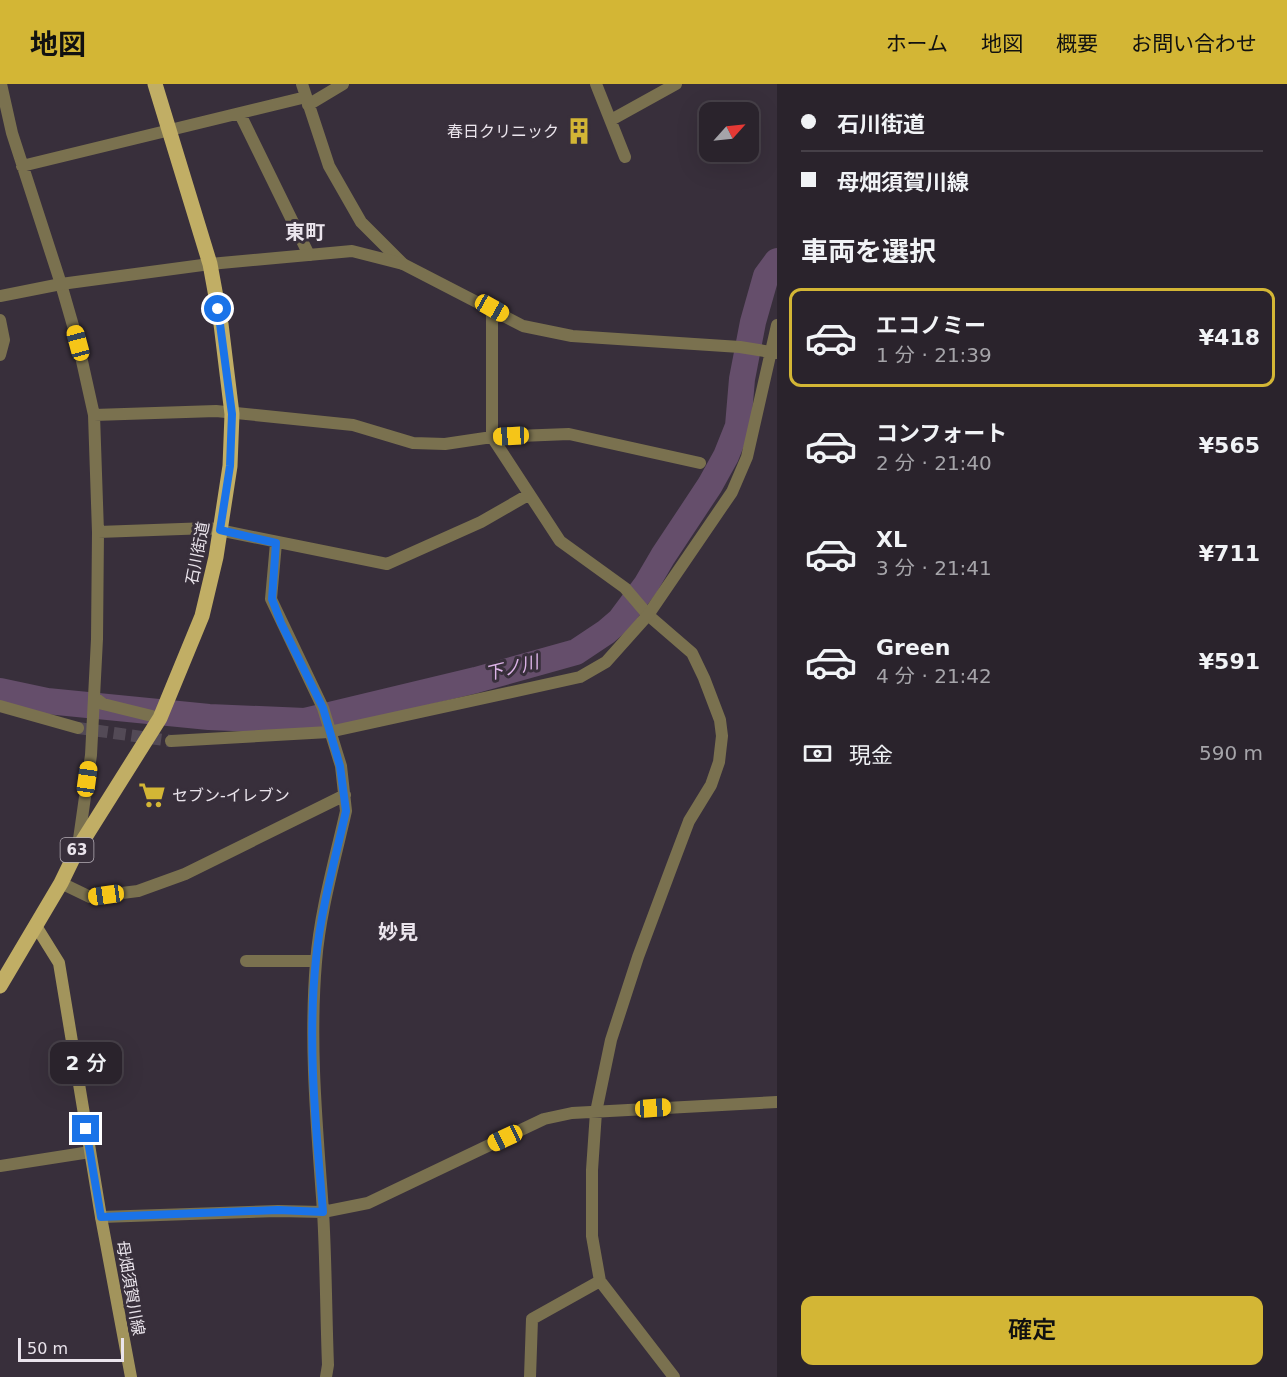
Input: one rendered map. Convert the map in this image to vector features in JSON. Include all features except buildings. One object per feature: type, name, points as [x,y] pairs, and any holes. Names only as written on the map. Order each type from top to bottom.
[{"type":"main road","name":"石川街道","points":[[0,986],[61,883],[77,850],[160,718],[202,616],[220,530],[230,466],[232,414],[221,324],[210,264],[155,84]]},
{"type":"main road","name":"母畑須賀川線","points":[[36,926],[59,963],[130,1377]]},
{"type":"street","points":[[1,84],[22,166],[78,343],[94,415],[98,532],[97,639],[91,755],[77,850]]},
{"type":"street","points":[[302,84],[329,166],[361,222],[403,264]]},
{"type":"street","points":[[22,166],[240,114],[307,101],[343,84]]},
{"type":"street","points":[[596,84],[625,157]]},
{"type":"street","points":[[611,120],[676,84]]},
{"type":"street","points":[[240,114],[309,255]]},
{"type":"street","points":[[0,296],[61,284],[210,264],[352,251],[403,264],[523,326],[572,336],[740,347],[774,353]]},
{"type":"street","points":[[492,308],[492,437],[560,541],[625,588],[648,615],[692,652],[720,720],[719,762],[711,784],[689,821],[638,957],[611,1040],[596,1112],[592,1170],[592,1236],[600,1281],[674,1377]]},
{"type":"street","points":[[0,320],[4,340],[0,355]]},
{"type":"street","points":[[171,741],[329,732],[580,677],[606,662],[648,615],[732,492],[747,457],[774,353],[777,325]]},
{"type":"street","points":[[94,415],[216,411],[353,425],[413,443],[445,444],[492,437],[569,434],[700,463]]},
{"type":"street","points":[[98,532],[209,528],[387,564],[481,522],[528,495]]},
{"type":"street","points":[[276,543],[272,599],[305,674],[323,708],[340,766],[346,811],[321,923],[316,960],[313,1075],[323,1212],[328,1365],[326,1377]]},
{"type":"street","points":[[94,698],[103,704],[160,718]]},
{"type":"street","points":[[0,706],[78,728]]},
{"type":"street","points":[[61,883],[90,897],[138,891],[185,874],[345,795]]},
{"type":"street","points":[[246,961],[316,960]]},
{"type":"street","points":[[101,1217],[278,1210],[323,1212],[368,1203],[544,1119],[572,1113],[777,1102]]},
{"type":"street","points":[[0,1166],[90,1152]]},
{"type":"street","points":[[530,1377],[532,1319],[600,1281]]},
{"type":"waterway","name":"下ノ川","points":[[0,691],[47,701],[209,717],[305,721],[476,680],[576,652],[620,620],[646,585],[726,456],[738,426],[742,379],[753,322],[766,276],[777,261]]},
{"type":"tunnel","points":[[78,728],[171,741]]},
{"type":"place","name":"春日クリニック","points":[[579,131]]},
{"type":"place","name":"セブン-イレブン","points":[[152,795]]},
{"type":"district","name":"東町","points":[[305,232]]},
{"type":"district","name":"妙見","points":[[398,932]]},
{"type":"route","points":[[86,1129],[101,1217],[278,1210],[323,1212],[313,1075],[316,960],[321,923],[346,811],[345,795],[340,766],[323,708],[281,623],[272,599],[276,543],[220,530],[230,466],[232,414],[218,309]]}]
